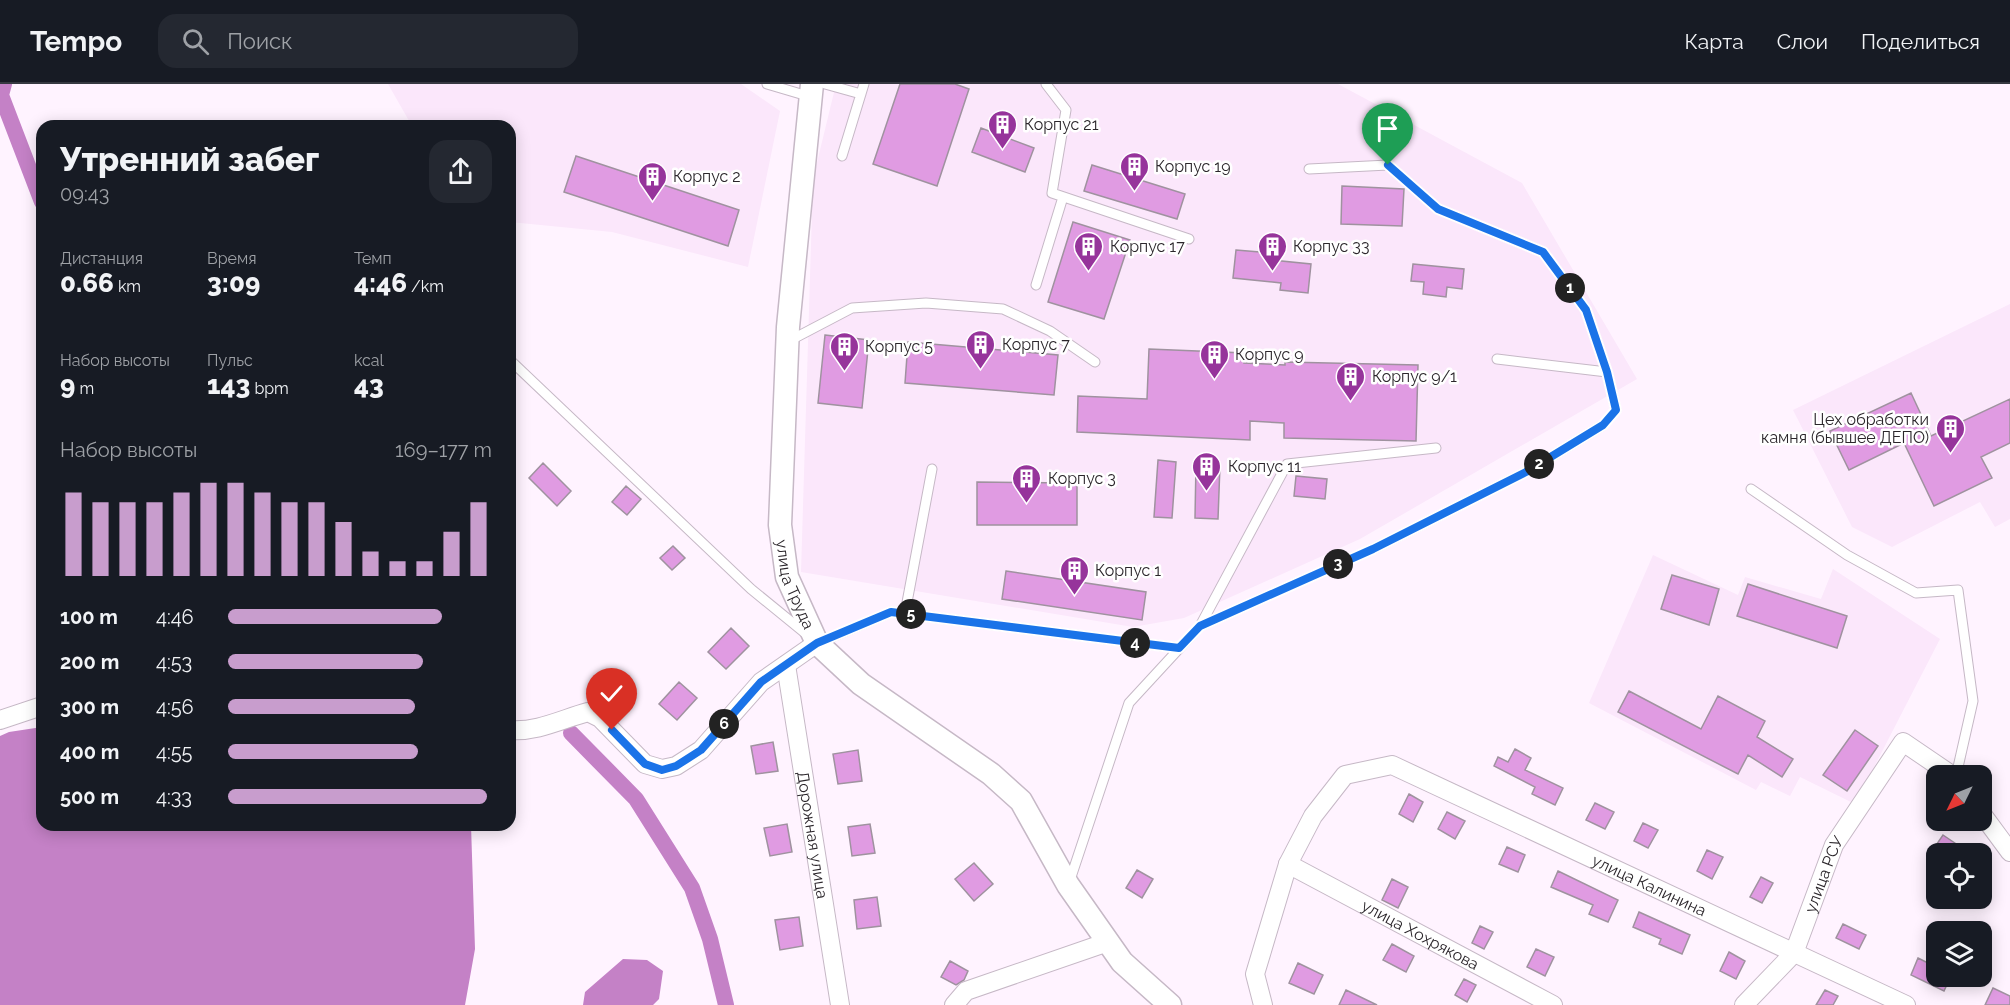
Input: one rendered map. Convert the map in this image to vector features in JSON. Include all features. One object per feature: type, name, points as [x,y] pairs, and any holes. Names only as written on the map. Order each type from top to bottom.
[{"type":"street","name":"улица Труда","points":[[816,88],[787,342],[780,525],[787,577],[817,643],[861,684],[992,774],[1021,801],[1068,885],[1122,962],[1170,1005]]},
{"type":"street","points":[[516,730],[525,731],[548,726],[588,712],[600,718],[645,764],[662,770],[676,766],[701,750],[761,682],[817,643]]},
{"type":"street","name":"Дорожная улица","points":[[786,665],[840,1005]]},
{"type":"street","points":[[0,720],[36,708]]},
{"type":"street","name":"улица РСУ","points":[[1743,1005],[1794,953],[1834,844],[1903,742],[1938,765]]},
{"type":"street","name":"улица Калинина","points":[[1288,864],[1313,816],[1345,775],[1392,765],[1906,1005]]},
{"type":"street","points":[[1992,828],[2010,852]]},
{"type":"street","points":[[1263,1005],[1255,974],[1288,864]]},
{"type":"street","name":"улица Хохрякова","points":[[1288,864],[1553,1005]]},
{"type":"street","points":[[954,1005],[966,991],[1108,942]]},
{"type":"lane","points":[[767,84],[862,89],[842,156]]},
{"type":"lane","points":[[1047,84],[1066,110],[1052,193],[1189,239]]},
{"type":"lane","points":[[1200,626],[1373,549],[1526,472],[1603,425],[1616,410],[1607,372],[1586,310],[1543,252],[1438,209],[1388,165],[1309,169]]},
{"type":"lane","points":[[1036,285],[1063,197]]},
{"type":"lane","points":[[787,342],[852,308],[926,303],[1002,309],[1050,331],[1095,362]]},
{"type":"lane","points":[[1497,359],[1607,372]]},
{"type":"lane","points":[[516,366],[751,589],[817,643],[891,612],[1179,648]]},
{"type":"lane","points":[[1068,885],[1129,702],[1200,626],[1287,464],[1436,448]]},
{"type":"lane","points":[[905,613],[932,469]]},
{"type":"lane","points":[[1751,489],[1847,555],[1916,593],[1958,590],[1973,700],[1957,765]]},
{"type":"shaded area","points":[[388,84],[741,84],[780,111],[748,267],[612,232],[516,223],[516,120],[409,120]]},
{"type":"shaded area","points":[[836,84],[1338,84],[1522,183],[1637,379],[1360,539],[1184,618],[1133,627],[801,572],[813,179]]},
{"type":"shaded area","points":[[2010,304],[2010,519],[1995,527],[1980,502],[1892,547],[1852,527],[1793,410]]},
{"type":"shaded area","points":[[1653,555],[1738,595],[1745,577],[1821,599],[1833,569],[1940,639],[1855,804],[1800,777],[1790,796],[1761,782],[1756,790],[1589,703]]},
{"type":"shaded area","points":[[36,728],[36,831],[471,831],[475,949],[465,1005],[0,1005],[0,736],[9,732]]},
{"type":"shaded area","points":[[623,959],[647,960],[663,971],[659,999],[653,1005],[583,1005],[585,992]]},
{"type":"building","points":[[900,84],[955,84],[969,89],[937,186],[873,164]]},
{"type":"building","name":"Корпус 21","points":[[981,128],[1034,148],[1025,172],[972,152]]},
{"type":"building","name":"Корпус 2","points":[[576,156],[739,210],[728,246],[564,192]]},
{"type":"building","name":"Корпус 19","points":[[1092,165],[1185,194],[1177,219],[1084,191]]},
{"type":"building","points":[[1342,186],[1404,189],[1402,226],[1341,224]]},
{"type":"building","name":"Корпус 17","points":[[1073,222],[1130,240],[1104,319],[1048,302]]},
{"type":"building","name":"Корпус 33","points":[[1236,250],[1273,253],[1272,260],[1311,264],[1308,293],[1280,290],[1281,283],[1233,278]]},
{"type":"building","points":[[1413,264],[1464,269],[1462,289],[1447,287],[1446,297],[1423,294],[1424,282],[1411,281]]},
{"type":"building","name":"Корпус 5","points":[[825,335],[869,340],[862,408],[818,403]]},
{"type":"building","name":"Корпус 7","points":[[908,342],[1058,355],[1054,395],[905,383]]},
{"type":"building","points":[[1149,349],[1245,353],[1244,363],[1418,365],[1416,441],[1284,438],[1284,423],[1250,421],[1250,440],[1077,432],[1078,396],[1147,399]]},
{"type":"building","points":[[1911,393],[1931,436],[2010,399],[2010,443],[1981,457],[1992,478],[1934,506],[1904,443],[1849,470],[1830,431]]},
{"type":"building","points":[[1158,460],[1176,462],[1172,518],[1154,517]]},
{"type":"building","points":[[543,463],[571,491],[557,506],[529,478]]},
{"type":"building","name":"Корпус 11","points":[[1196,464],[1220,465],[1218,519],[1195,518]]},
{"type":"building","points":[[1296,476],[1327,479],[1325,499],[1294,496]]},
{"type":"building","name":"Корпус 3","points":[[977,482],[1077,483],[1077,525],[977,525]]},
{"type":"building","points":[[626,486],[641,499],[627,515],[612,502]]},
{"type":"building","points":[[673,546],[685,558],[672,570],[660,558]]},
{"type":"building","name":"Корпус 1","points":[[1006,571],[1146,592],[1142,620],[1002,599]]},
{"type":"building","points":[[1672,575],[1719,589],[1709,625],[1661,609]]},
{"type":"building","points":[[1748,584],[1847,616],[1837,648],[1737,616]]},
{"type":"building","points":[[731,628],[749,646],[726,669],[708,652]]},
{"type":"building","points":[[679,682],[697,698],[677,720],[659,704]]},
{"type":"building","points":[[1629,691],[1701,729],[1718,696],[1765,721],[1757,737],[1793,759],[1782,777],[1748,755],[1738,774],[1618,712]]},
{"type":"building","points":[[1855,730],[1878,746],[1847,791],[1823,775]]},
{"type":"building","points":[[773,742],[778,771],[756,774],[751,746]]},
{"type":"building","points":[[1515,749],[1531,758],[1525,770],[1563,788],[1555,805],[1532,794],[1535,787],[1494,766],[1498,757],[1508,762]]},
{"type":"building","points":[[858,750],[862,781],[838,784],[833,754]]},
{"type":"building","points":[[1409,794],[1423,802],[1413,822],[1399,814]]},
{"type":"building","points":[[1595,803],[1614,812],[1605,829],[1586,820]]},
{"type":"building","points":[[1447,812],[1465,821],[1455,839],[1438,829]]},
{"type":"building","points":[[1643,823],[1658,830],[1648,848],[1634,841]]},
{"type":"building","points":[[787,824],[792,852],[770,856],[764,828]]},
{"type":"building","points":[[870,824],[875,853],[852,856],[848,827]]},
{"type":"building","points":[[1943,835],[1955,843],[1938,843]]},
{"type":"building","points":[[1507,847],[1525,855],[1518,872],[1499,864]]},
{"type":"building","points":[[1707,850],[1723,857],[1712,879],[1697,871]]},
{"type":"building","points":[[974,863],[993,884],[974,901],[955,879]]},
{"type":"building","points":[[1137,870],[1153,879],[1142,898],[1126,888]]},
{"type":"building","points":[[1558,871],[1618,900],[1608,922],[1589,914],[1593,905],[1551,887]]},
{"type":"building","points":[[1761,877],[1773,883],[1762,903],[1750,897]]},
{"type":"building","points":[[1392,879],[1408,887],[1398,908],[1382,900]]},
{"type":"building","points":[[877,897],[881,926],[857,929],[854,900]]},
{"type":"building","points":[[1639,912],[1690,935],[1682,954],[1659,944],[1661,939],[1633,927]]},
{"type":"building","points":[[799,917],[803,946],[780,950],[775,920]]},
{"type":"building","points":[[1843,924],[1866,935],[1859,949],[1836,938]]},
{"type":"building","points":[[1480,926],[1493,932],[1484,949],[1472,943]]},
{"type":"building","points":[[1392,944],[1414,956],[1406,972],[1383,960]]},
{"type":"building","points":[[1536,949],[1554,957],[1545,976],[1527,967]]},
{"type":"building","points":[[1729,952],[1745,961],[1736,979],[1720,971]]},
{"type":"building","points":[[1918,958],[1926,962],[1926,982],[1911,975]]},
{"type":"building","points":[[950,961],[968,971],[964,980],[956,985],[941,977]]},
{"type":"building","points":[[1298,963],[1323,975],[1314,994],[1289,983]]},
{"type":"building","points":[[1464,979],[1476,985],[1467,1002],[1455,995]]},
{"type":"building","points":[[1993,988],[2010,996],[2010,1005],[1985,1005]]},
{"type":"building","points":[[1346,990],[1377,1005],[1339,1005]]},
{"type":"building","points":[[1825,990],[1838,996],[1833,1005],[1816,1005]]},
{"type":"waterway","points":[[4,84],[1,95],[36,186]]},
{"type":"waterway","points":[[571,733],[636,799],[692,888],[710,939],[726,1005]]},
{"type":"place","name":"Корпус 21","points":[[1003,150]]},
{"type":"place","name":"Корпус 19","points":[[1134,192]]},
{"type":"place","name":"Корпус 2","points":[[652,202]]},
{"type":"place","name":"Корпус 17","points":[[1089,272]]},
{"type":"place","name":"Корпус 33","points":[[1272,272]]},
{"type":"place","name":"Корпус 7","points":[[981,370]]},
{"type":"place","name":"Корпус 5","points":[[844,372]]},
{"type":"place","name":"Корпус 9","points":[[1214,380]]},
{"type":"place","name":"Корпус 9/1","points":[[1351,402]]},
{"type":"place","name":"Цех обработки камня (бывшее ДЕПО)","points":[[1950,454]]},
{"type":"place","name":"Корпус 11","points":[[1207,492]]},
{"type":"place","name":"Корпус 3","points":[[1027,504]]},
{"type":"place","name":"Корпус 1","points":[[1074,596]]},
{"type":"route","points":[[612,730],[645,764],[662,770],[676,766],[701,750],[761,682],[817,643],[891,612],[1179,648],[1200,626],[1373,549],[1526,472],[1603,425],[1616,410],[1607,372],[1586,310],[1543,252],[1438,209],[1388,165]]}]
